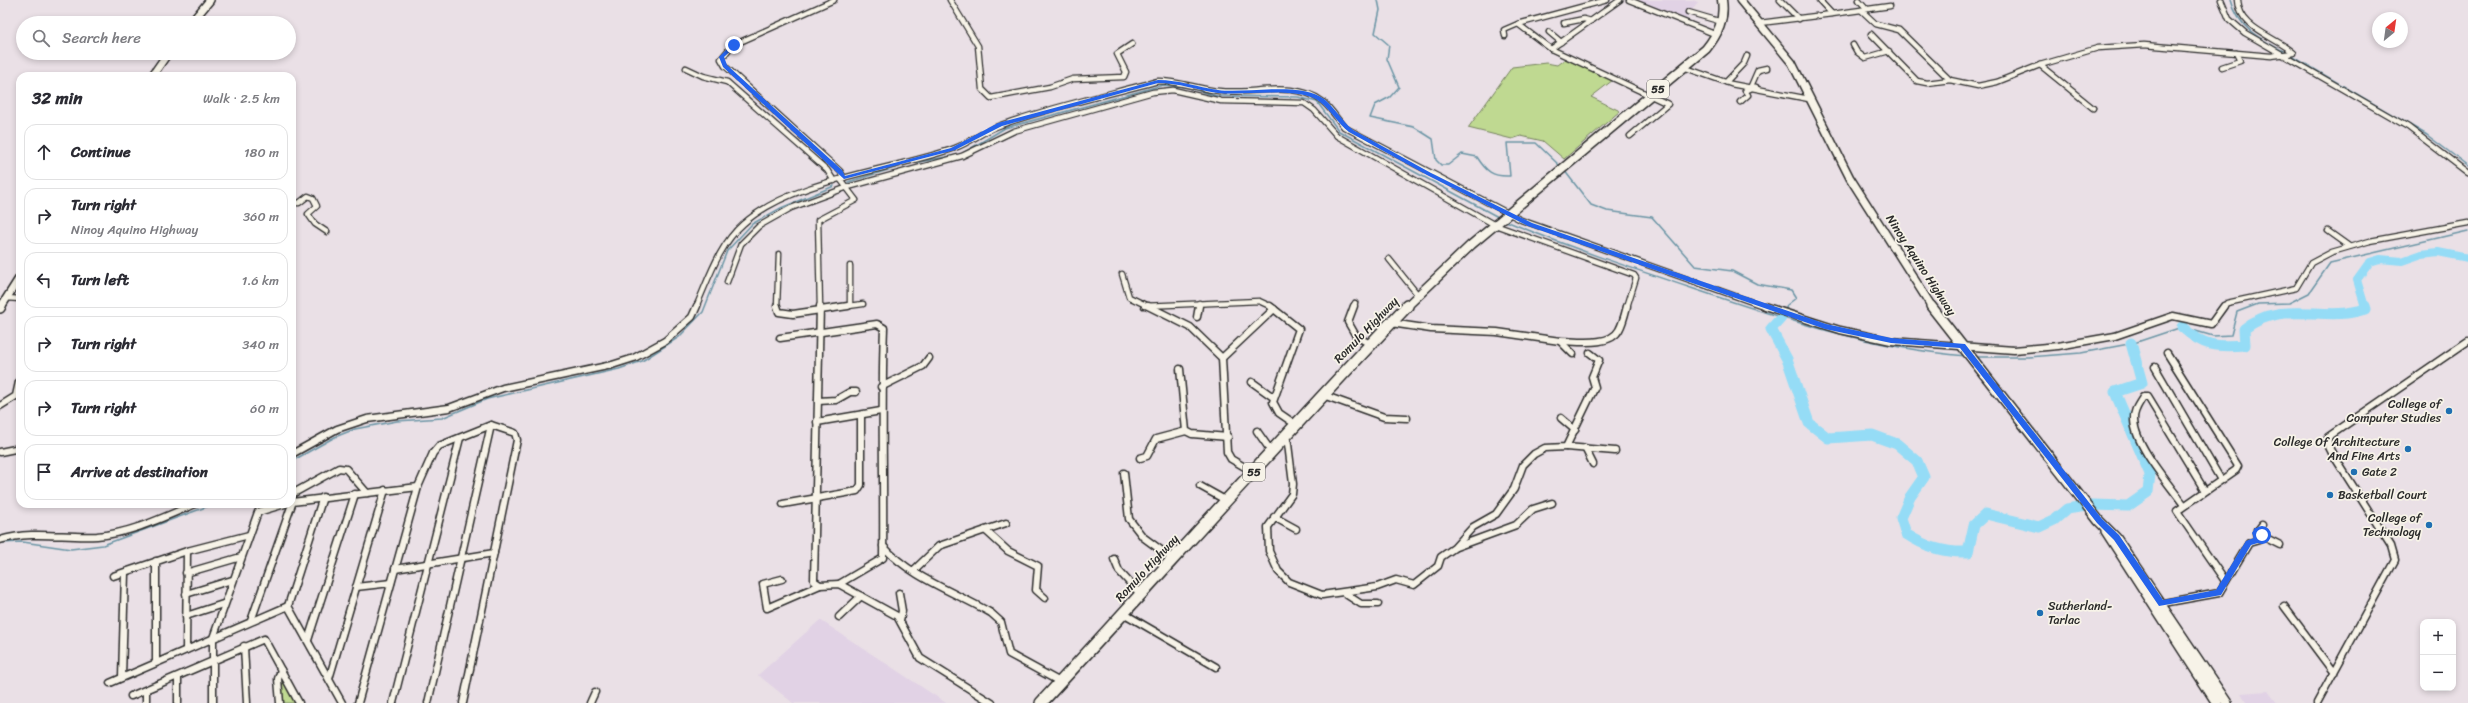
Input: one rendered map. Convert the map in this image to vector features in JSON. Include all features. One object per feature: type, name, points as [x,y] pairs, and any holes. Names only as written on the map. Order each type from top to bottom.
[{"type":"highway","name":"Romulo Highway","points":[[1041,703],[1140,594],[1174,560],[1228,501],[1271,451],[1287,436],[1295,424],[1418,295],[1471,245],[1568,162],[1706,49],[1717,35],[1722,22],[1722,0]]},
{"type":"main road","points":[[197,16],[210,0]]},
{"type":"main road","name":"Ninoy Aquino Highway","points":[[1740,0],[1792,63],[1830,142],[1875,219],[1936,314],[2102,525],[2109,538],[2227,703]]},
{"type":"main road","points":[[155,72],[163,60]]},
{"type":"main road","points":[[0,308],[16,283]]},
{"type":"main road","name":"Ninoy Aquino Highway","points":[[2157,604],[2217,703]]},
{"type":"street","points":[[834,0],[740,42],[730,48],[721,59],[725,66],[840,171],[839,179]]},
{"type":"street","points":[[950,0],[978,46],[982,89],[989,98],[1050,87],[1073,79],[1124,77],[1127,74],[1117,54],[1132,44]]},
{"type":"street","points":[[1505,36],[1504,30],[1518,24],[1607,0]]},
{"type":"street","points":[[1551,49],[1620,0]]},
{"type":"street","points":[[1629,0],[1717,35]]},
{"type":"street","points":[[1780,0],[1799,19]]},
{"type":"street","points":[[1819,0],[1832,14]]},
{"type":"street","points":[[1858,0],[1867,9]]},
{"type":"street","points":[[2221,0],[2222,8],[2235,26],[2408,127],[2468,173]]},
{"type":"street","points":[[1871,34],[1917,81],[1927,83],[1950,80],[1978,86],[2003,80],[2040,65],[2098,48],[2118,46],[2168,46],[2236,53],[2286,56],[2293,54],[2292,51],[2261,33],[2248,22],[2238,8],[2238,0]]},
{"type":"street","points":[[1760,23],[1890,6]]},
{"type":"street","points":[[1861,10],[1876,24],[1899,30],[1950,80]]},
{"type":"street","points":[[1688,12],[1722,22]]},
{"type":"street","points":[[1564,24],[1584,19],[1591,21]]},
{"type":"street","points":[[1518,24],[1551,49],[1651,95],[1668,105],[1630,136]]},
{"type":"street","points":[[1549,32],[1560,42]]},
{"type":"street","points":[[1853,45],[1857,52],[1865,58],[1889,51]]},
{"type":"street","points":[[2222,67],[2240,61],[2236,53]]},
{"type":"street","points":[[1726,82],[1744,63],[1747,56]]},
{"type":"street","points":[[2040,65],[2093,108]]},
{"type":"street","points":[[1684,67],[1750,89],[1809,99]]},
{"type":"street","points":[[686,68],[703,76],[727,82],[848,187],[856,200],[845,208],[822,216],[818,220],[820,310],[813,577],[816,583],[820,585]]},
{"type":"street","points":[[1763,91],[1751,86],[1758,70],[1768,68]]},
{"type":"street","points":[[296,452],[331,432],[367,419],[449,408],[503,388],[612,365],[641,355],[665,341],[692,317],[722,249],[743,224],[760,212],[788,198],[839,179],[953,149],[1000,125],[1158,81],[1176,81],[1219,91],[1303,93],[1322,100],[1344,127],[1507,215],[1589,245],[1825,326],[1891,340],[1963,348],[2014,350],[2058,346],[2115,336],[2173,316],[2211,324],[2216,320],[2220,310],[2227,303],[2296,288],[2312,261],[2349,246],[2396,235],[2468,223]]},
{"type":"street","points":[[1740,102],[1748,95],[1745,91],[1750,89]]},
{"type":"street","points":[[727,282],[742,244],[759,226],[791,208],[848,187],[953,159],[1005,134],[1158,91],[1173,90],[1221,101],[1291,100],[1310,106],[1337,136],[1496,224],[1634,275],[1636,278],[1619,331],[1615,336],[1602,341],[1560,341],[1497,332],[1431,329],[1391,323]]},
{"type":"street","points":[[1290,92],[1291,100]]},
{"type":"street","points":[[296,203],[299,203],[308,196],[313,198],[317,206],[308,214],[315,224],[327,232]]},
{"type":"street","points":[[2328,231],[2349,246]]},
{"type":"street","points":[[779,254],[778,310],[786,314],[863,304]]},
{"type":"street","points":[[1389,259],[1418,295]]},
{"type":"street","points":[[850,266],[850,306]]},
{"type":"street","points":[[1122,274],[1130,297],[1144,306],[1190,327],[1222,358],[1228,456],[1254,472]]},
{"type":"street","points":[[6,298],[16,299]]},
{"type":"street","points":[[1144,306],[1259,301],[1266,303],[1274,309],[1299,329],[1273,397],[1275,407],[1279,413],[1295,424]]},
{"type":"street","points":[[1197,317],[1199,303]]},
{"type":"street","points":[[1355,303],[1348,322],[1356,336],[1370,344]]},
{"type":"street","points":[[1222,358],[1274,309]]},
{"type":"street","points":[[780,338],[819,334],[877,324],[883,326],[881,411],[882,560],[839,584],[820,585],[767,608],[763,584],[782,580]]},
{"type":"street","points":[[1560,341],[1573,354]]},
{"type":"street","points":[[2318,703],[2395,560],[2391,546],[2332,453],[2328,445],[2328,436],[2468,341]]},
{"type":"street","points":[[1566,447],[1595,387],[1592,377],[1599,360],[1590,353]]},
{"type":"street","points":[[2167,353],[2238,466],[2236,470],[2179,508],[2178,515],[2225,581]]},
{"type":"street","points":[[882,387],[922,366],[929,358]]},
{"type":"street","points":[[2155,366],[2221,480]]},
{"type":"street","points":[[1180,369],[1186,431]]},
{"type":"street","points":[[1252,382],[1273,397]]},
{"type":"street","points":[[818,401],[836,400],[850,392],[856,392]]},
{"type":"street","points":[[1322,395],[1376,415],[1407,418]]},
{"type":"street","points":[[0,406],[16,396]]},
{"type":"street","points":[[2184,505],[2148,449],[2133,422],[2135,412],[2143,396],[2148,397],[2205,491]]},
{"type":"street","points":[[817,422],[881,411]]},
{"type":"street","points":[[784,504],[853,493],[860,488],[860,414]]},
{"type":"street","points":[[1562,418],[1575,430]]},
{"type":"street","points":[[428,703],[491,425]]},
{"type":"street","points":[[358,703],[418,486],[436,448],[491,425],[515,432],[517,440],[463,703]]},
{"type":"street","points":[[1140,458],[1147,456],[1153,443],[1160,437],[1186,431],[1192,434],[1228,437]]},
{"type":"street","points":[[1257,431],[1271,451]]},
{"type":"street","points":[[1287,436],[1293,484],[1292,494],[1268,527],[1269,551],[1278,571],[1290,582],[1306,591],[1322,595],[1377,587],[1396,580],[1411,585],[1419,583],[1438,566],[1441,557],[1454,548],[1473,527],[1496,514],[1514,489],[1523,466],[1534,454],[1545,448],[1566,447],[1615,451]]},
{"type":"street","points":[[393,703],[460,438]]},
{"type":"street","points":[[1585,448],[1592,464]]},
{"type":"street","points":[[0,452],[16,449]]},
{"type":"street","points":[[296,492],[339,468],[346,469],[367,493]]},
{"type":"street","points":[[1124,473],[1129,519],[1132,525],[1140,535],[1174,560]]},
{"type":"street","points":[[296,502],[324,497],[418,486]]},
{"type":"street","points":[[1200,486],[1228,501]]},
{"type":"street","points":[[329,679],[385,490]]},
{"type":"street","points":[[308,640],[355,494]]},
{"type":"street","points":[[324,497],[288,606],[342,703]]},
{"type":"street","points":[[1454,548],[1516,525],[1533,509],[1552,503]]},
{"type":"street","points":[[0,540],[23,533],[35,532],[71,537],[98,536],[123,532],[185,508]]},
{"type":"street","points":[[213,703],[211,662],[213,638],[223,604],[258,512],[268,508]]},
{"type":"street","points":[[251,621],[290,508]]},
{"type":"street","points":[[1274,517],[1296,529]]},
{"type":"street","points":[[914,570],[939,546],[1006,523]]},
{"type":"street","points":[[2157,604],[2219,593],[2225,581],[2235,569],[2249,543],[2259,540],[2256,533],[2260,528],[2266,538],[2280,545]]},
{"type":"street","points":[[985,530],[1008,551],[1038,566],[1036,590],[1045,598]]},
{"type":"street","points":[[113,576],[187,551],[249,535]]},
{"type":"street","points":[[883,546],[889,554],[914,570],[991,613],[1001,622],[1009,654],[1060,682]]},
{"type":"street","points":[[186,650],[187,551]]},
{"type":"street","points":[[395,569],[494,553]]},
{"type":"street","points":[[186,573],[241,558]]},
{"type":"street","points":[[1114,559],[1119,571],[1140,594]]},
{"type":"street","points":[[156,561],[156,662]]},
{"type":"street","points":[[122,677],[125,573]]},
{"type":"street","points":[[186,594],[232,580]]},
{"type":"street","points":[[356,587],[391,582]]},
{"type":"street","points":[[839,584],[900,620]]},
{"type":"street","points":[[899,593],[902,611],[900,620],[911,647],[920,658],[992,703]]},
{"type":"street","points":[[1344,593],[1361,604],[1378,604]]},
{"type":"street","points":[[838,617],[861,596]]},
{"type":"street","points":[[186,616],[223,604]]},
{"type":"street","points":[[110,683],[288,606]]},
{"type":"street","points":[[2284,606],[2334,673]]},
{"type":"street","points":[[1123,613],[1216,667]]},
{"type":"street","points":[[131,696],[178,677],[244,646],[265,639],[271,647],[281,670],[299,703]]},
{"type":"street","points":[[244,646],[247,703]]},
{"type":"street","points":[[280,703],[278,679],[281,670]]},
{"type":"street","points":[[178,677],[178,703]]},
{"type":"street","points":[[146,691],[146,703]]},
{"type":"street","points":[[590,703],[595,692]]},
{"type":"shaded area","points":[[1631,0],[1692,0],[1698,2],[1686,19]]},
{"type":"shaded area","points":[[820,620],[946,703],[793,703],[758,675]]},
{"type":"shaded area","points":[[2268,691],[2277,703],[2247,703],[2241,693]]},
{"type":"green space","points":[[1565,59],[1613,80],[1591,97],[1620,111],[1564,159],[1543,141],[1521,136],[1512,139],[1468,128],[1512,67],[1546,63],[1557,65]]},
{"type":"green space","points":[[279,664],[301,703],[281,703]]},
{"type":"waterway","points":[[1378,0],[1380,10],[1375,33],[1389,45],[1387,59],[1399,87],[1390,97],[1375,105],[1370,118],[1414,127],[1433,139],[1436,160],[1441,165],[1448,165],[1462,154],[1477,157],[1483,166],[1494,174],[1510,176],[1507,143],[1536,143],[1560,166]]},
{"type":"waterway","points":[[2231,0],[2234,10],[2245,26],[2260,38],[2287,53]]},
{"type":"waterway","points":[[2290,55],[2427,135],[2468,166]]},
{"type":"waterway","points":[[963,153],[1005,128],[1163,85],[1186,87],[1217,96],[1298,97],[1317,102],[1339,131],[1498,217]]},
{"type":"waterway","points":[[848,182],[908,164],[957,155]]},
{"type":"waterway","points":[[1564,170],[1591,205],[1607,211],[1652,217],[1695,266],[1732,271],[1757,284],[1791,290],[1796,298],[1787,305],[1785,311]]},
{"type":"waterway","points":[[296,459],[335,437],[355,429],[397,421],[442,418],[487,399],[619,369],[642,361],[679,337],[703,312],[727,251],[752,224],[781,208],[834,186]]},
{"type":"waterway","points":[[1506,221],[1553,240],[1623,265],[1727,300],[1828,331],[1896,346],[1966,356]]},
{"type":"waterway","points":[[1976,357],[2028,357],[2081,353],[2134,343],[2182,327],[2213,336],[2231,335],[2237,312],[2258,304],[2289,303],[2309,293],[2330,263],[2468,231]]},
{"type":"waterway","points":[[2365,307],[2357,280],[2370,262],[2380,259],[2402,261],[2422,254],[2438,252],[2468,258]]},
{"type":"waterway","points":[[2182,327],[2197,339],[2204,342],[2226,346],[2245,345],[2244,329],[2259,320],[2273,315],[2288,313],[2350,313],[2366,309],[2365,306]]},
{"type":"waterway","points":[[1781,318],[1771,329],[1787,359],[1809,423],[1828,438],[1872,435],[1897,444],[1917,461],[1924,477],[1910,497],[1901,518],[1906,534],[1928,546],[1959,552],[1968,552],[1974,525],[1986,514],[2039,527],[2054,520],[2067,509],[2092,505],[2128,506],[2148,492],[2150,474],[2115,392],[2142,383],[2131,343]]},
{"type":"waterway","points":[[0,543],[23,542],[71,549],[103,545],[203,508]]},
{"type":"place","name":"College of Computer Studies","points":[[2449,411]]},
{"type":"place","name":"College Of Architecture And Fine Arts","points":[[2408,449]]},
{"type":"place","name":"Gate 2","points":[[2354,472]]},
{"type":"place","name":"Basketball Court","points":[[2330,495]]},
{"type":"place","name":"College of Technology","points":[[2429,525]]},
{"type":"place","name":"Sutherland- Tarlac","points":[[2040,613]]},
{"type":"route","points":[[734,45],[721,59],[725,66],[840,171],[844,178],[913,158],[956,148],[987,130],[1000,125],[1158,81],[1176,81],[1207,89],[1230,92],[1293,91],[1303,93],[1322,100],[1344,127],[1429,174],[1530,224],[1780,312],[1825,326],[1891,340],[1952,347],[1962,346],[2006,405],[2099,521],[2116,538],[2161,604],[2219,593],[2225,581],[2235,569],[2249,543],[2259,540],[2256,533],[2258,530],[2262,535]]}]
